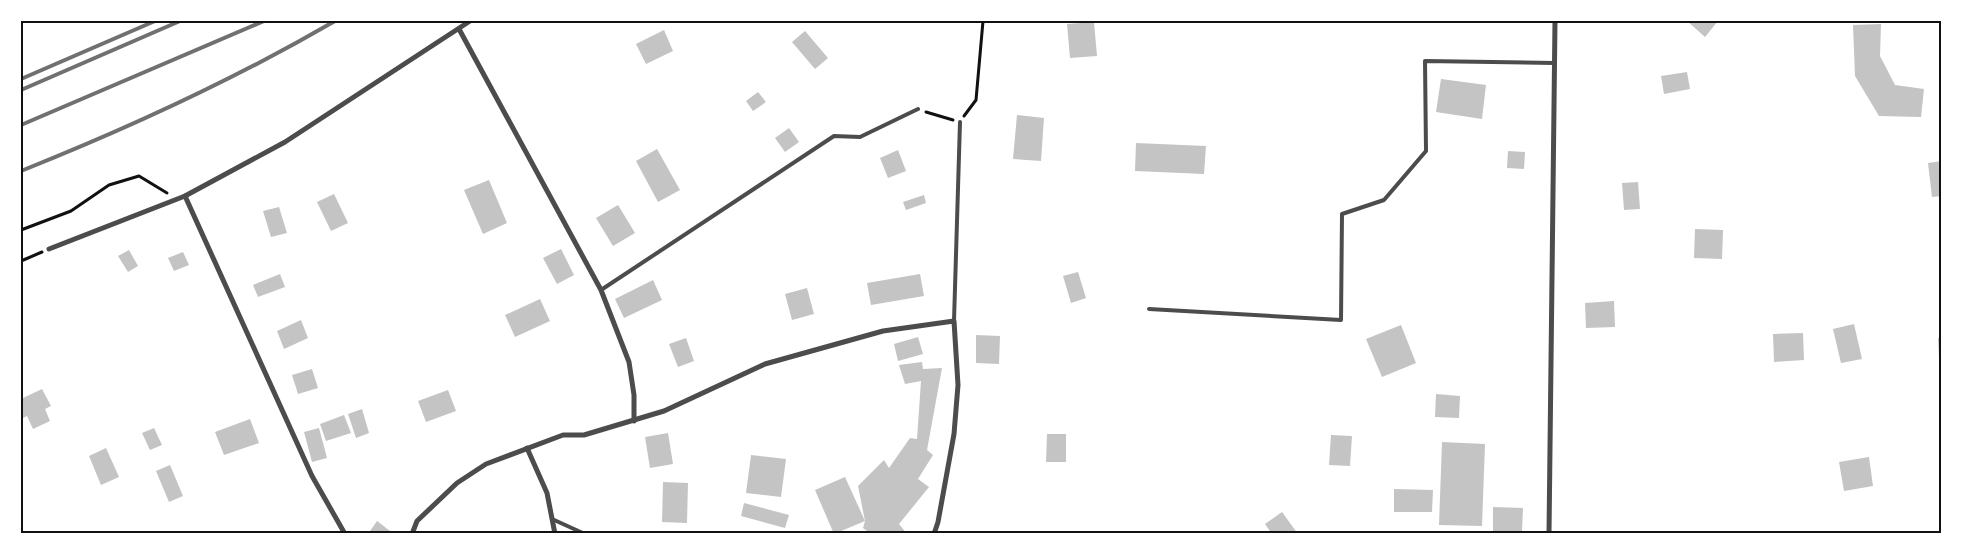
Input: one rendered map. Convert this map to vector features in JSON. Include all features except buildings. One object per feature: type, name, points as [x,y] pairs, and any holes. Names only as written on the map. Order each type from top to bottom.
[{"type":"street","points":[[49,249],[185,196],[285,142],[470,21]]},
{"type":"street","points":[[1549,534],[1555,21]]},
{"type":"street","points":[[459,29],[601,290],[629,362],[634,395],[634,420]]},
{"type":"street","points":[[185,196],[312,476],[345,534]]},
{"type":"street","points":[[412,534],[417,521],[457,483],[486,464],[563,436],[584,436],[664,411],[766,364],[883,331],[954,321],[958,385],[954,434],[938,522],[934,534]]},
{"type":"street","points":[[527,448],[547,493],[555,534]]},
{"type":"lane","points":[[1149,309],[1341,320],[1342,214],[1384,200],[1426,151],[1425,61],[1554,63]]},
{"type":"lane","points":[[601,290],[834,136],[860,137],[918,109]]},
{"type":"lane","points":[[954,321],[960,122]]},
{"type":"lane","points":[[552,519],[585,534]]},
{"type":"path","points":[[918,109],[960,122],[976,100],[983,21]]},
{"type":"path","points":[[21,230],[71,211],[109,185],[127,178],[139,176],[157,185],[176,200]]},
{"type":"path","points":[[21,261],[49,249]]},
{"type":"railway","points":[[21,79],[155,21]]},
{"type":"railway","points":[[21,90],[180,21]]},
{"type":"railway","points":[[21,125],[264,21]]},
{"type":"railway","points":[[21,171],[102,138],[181,102],[259,63],[335,21]]}]
